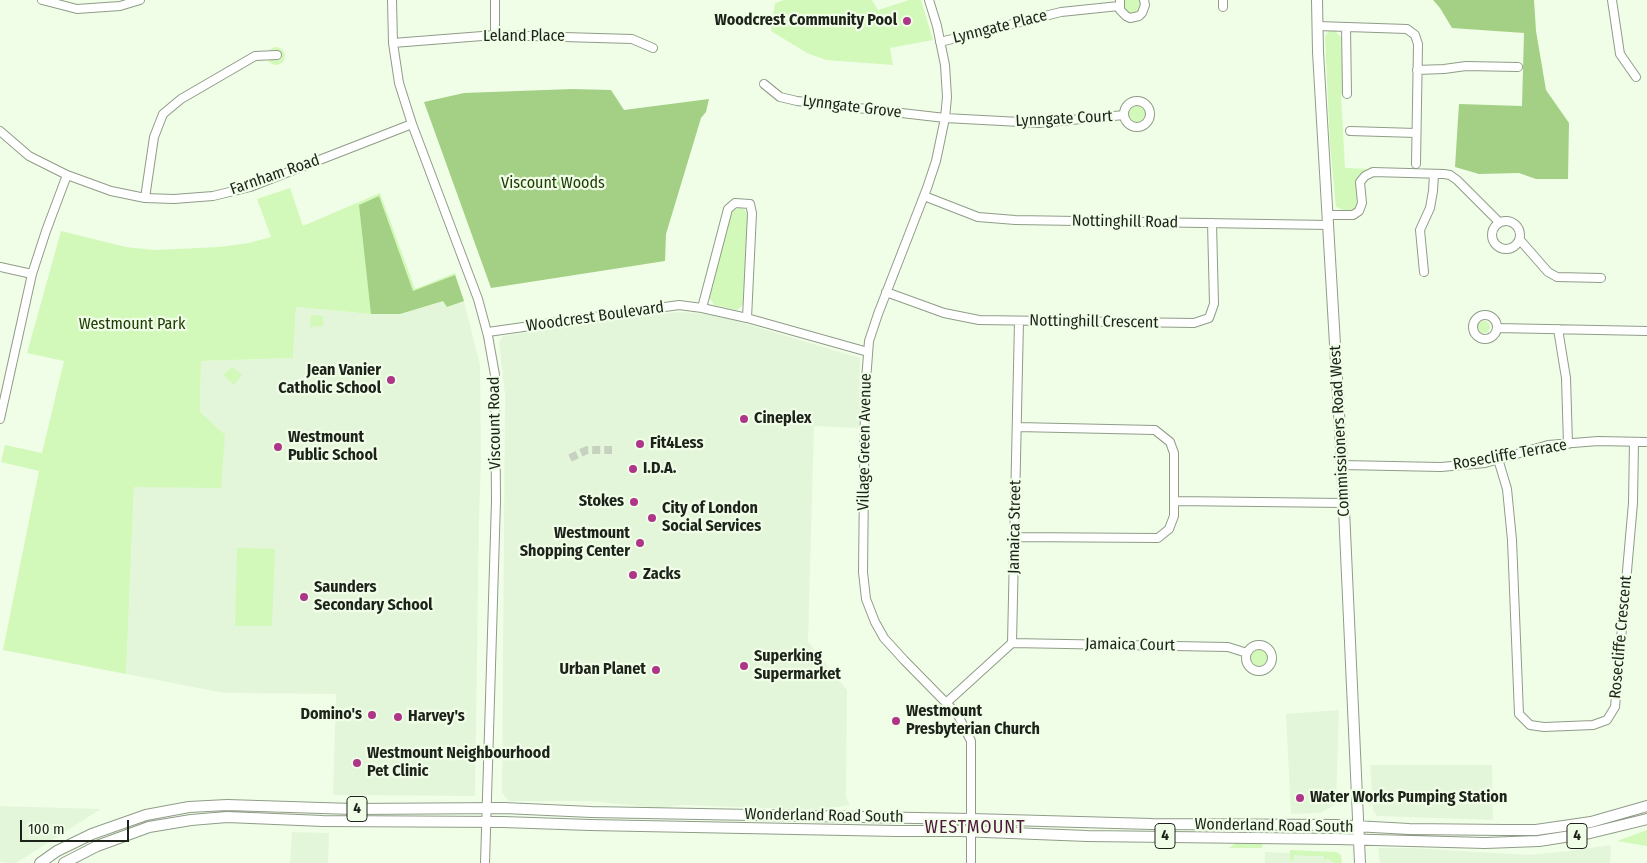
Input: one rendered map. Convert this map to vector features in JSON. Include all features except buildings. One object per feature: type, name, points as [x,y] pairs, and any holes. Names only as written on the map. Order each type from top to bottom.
[{"type":"main road","name":"Commissioners Road West","points":[[1317,0],[1344,503],[1360,863]]},
{"type":"main road","name":"Wonderland Road South","points":[[40,863],[57,851],[115,825],[146,815],[189,807],[487,808],[600,812],[971,818],[1115,824],[1536,830],[1591,822],[1647,806]]},
{"type":"main road","name":"Wonderland Road South","points":[[64,863],[97,846],[149,828],[191,820],[227,818],[1485,843],[1540,841],[1590,834],[1647,819]]},
{"type":"street","points":[[42,0],[77,9],[120,6],[140,0]]},
{"type":"street","name":"Viscount Road","points":[[392,0],[393,43],[399,83],[412,124],[478,299],[488,332],[495,375],[496,501],[485,863]]},
{"type":"street","points":[[495,36],[496,0]]},
{"type":"street","name":"Village Green Avenue","points":[[929,0],[945,65],[947,97],[936,161],[869,341],[865,394],[863,572],[866,600],[884,638],[958,714],[971,741],[971,863]]},
{"type":"street","name":"Lynngate Place","points":[[940,42],[1061,12],[1120,3],[1120,10],[1126,16],[1135,17],[1139,16],[1144,9],[1144,0]]},
{"type":"street","points":[[1612,0],[1620,54],[1636,77]]},
{"type":"street","points":[[1318,26],[1407,29],[1415,35],[1418,44],[1416,164]]},
{"type":"street","points":[[1346,27],[1347,94]]},
{"type":"street","name":"Leland Place","points":[[393,43],[495,36],[632,39],[653,48]]},
{"type":"street","points":[[145,198],[154,137],[163,114],[181,99],[255,56],[276,56]]},
{"type":"street","points":[[1417,70],[1466,66],[1518,67]]},
{"type":"street","name":"Lynngate Grove","points":[[764,84],[780,97],[797,101],[944,118]]},
{"type":"street","name":"Lynngate Court","points":[[944,118],[1039,123],[1124,115]]},
{"type":"street","name":"Farnham Road","points":[[0,131],[29,156],[66,175],[111,191],[145,198],[174,199],[213,196],[250,187],[412,124]]},
{"type":"street","points":[[1350,131],[1416,133]]},
{"type":"street","name":"Nottinghill Road","points":[[924,196],[978,216],[1015,220],[1212,223],[1329,220],[1352,215],[1359,211],[1362,203],[1360,182],[1365,176],[1373,172],[1434,174]]},
{"type":"street","points":[[1424,272],[1420,230],[1430,208],[1434,174],[1450,175],[1457,180],[1499,222]]},
{"type":"street","points":[[0,419],[32,274],[66,175]]},
{"type":"street","points":[[702,308],[728,209],[735,203],[750,204],[752,213],[748,318]]},
{"type":"street","points":[[1520,240],[1508,249],[1499,247],[1492,234],[1495,225],[1508,220],[1516,224],[1520,231],[1520,240],[1548,272],[1557,278],[1601,278]]},
{"type":"street","name":"Nottinghill Crescent","points":[[886,292],[944,313],[979,320],[1194,323],[1209,318],[1214,304],[1212,223]]},
{"type":"street","points":[[0,267],[32,274]]},
{"type":"street","name":"Woodcrest Boulevard","points":[[488,332],[679,305],[748,318],[868,352]]},
{"type":"street","name":"Jamaica Street","points":[[1012,644],[1019,321]]},
{"type":"street","points":[[1497,328],[1647,331]]},
{"type":"street","points":[[1558,329],[1566,378],[1568,444]]},
{"type":"street","points":[[1015,537],[1158,538],[1169,529],[1174,516],[1174,453],[1170,442],[1155,430],[1017,427]]},
{"type":"street","name":"Rosecliffe Terrace","points":[[1342,465],[1442,467],[1485,463],[1548,445],[1598,441],[1647,442]]},
{"type":"street","name":"Rosecliffe Crescent","points":[[1498,459],[1507,489],[1512,540],[1519,714],[1530,725],[1544,728],[1593,725],[1607,720],[1615,707],[1633,503],[1634,442]]},
{"type":"street","points":[[1174,501],[1344,503]]},
{"type":"street","points":[[946,703],[1012,644]]},
{"type":"street","name":"Jamaica Court","points":[[1012,644],[1228,647],[1247,653]]},
{"type":"shaded area","points":[[443,301],[447,307],[464,301],[480,365],[481,461],[475,796],[333,795],[336,694],[224,693],[126,674],[134,487],[221,487],[200,412],[201,361],[293,358],[296,307],[371,314],[400,314]]},
{"type":"shaded area","points":[[682,312],[733,320],[860,358],[859,428],[814,426],[808,642],[847,690],[846,797],[850,805],[820,810],[683,805],[659,808],[589,801],[509,801],[502,793],[505,395],[499,342],[503,336]]},
{"type":"shaded area","points":[[1339,710],[1336,804],[1320,813],[1291,814],[1286,714]]},
{"type":"shaded area","points":[[1370,765],[1492,765],[1493,820],[1377,816],[1373,810]]},
{"type":"shaded area","points":[[0,806],[101,809],[16,863],[9,863],[0,862]]},
{"type":"shaded area","points":[[292,832],[329,833],[328,863],[290,863]]},
{"type":"shaded area","points":[[1611,845],[1610,863],[1380,863],[1378,848],[1411,848],[1528,855]]},
{"type":"shaded area","points":[[1265,852],[1338,855],[1338,863],[1265,863]]},
{"type":"green space","points":[[784,0],[872,0],[878,10],[909,0],[921,0],[933,40],[890,48],[893,65],[826,60],[807,53],[771,31],[775,3]]},
{"type":"green space","points":[[1125,0],[1140,0],[1140,9],[1136,13],[1128,12],[1123,5]]},
{"type":"green space","points":[[1433,0],[1534,0],[1536,31],[1546,90],[1569,123],[1568,179],[1536,179],[1519,173],[1479,174],[1455,167],[1459,104],[1522,106],[1524,33],[1452,28]]},
{"type":"green space","points":[[1329,31],[1335,31],[1341,37],[1343,94],[1341,95],[1345,168],[1370,169],[1359,175],[1356,179],[1357,208],[1354,210],[1343,210],[1336,207],[1330,145],[1325,36]]},
{"type":"green space","points":[[276,47],[282,50],[285,56],[282,62],[276,65],[270,62],[267,56],[270,50]]},
{"type":"green space","name":"Viscount Woods","points":[[572,89],[611,90],[624,110],[709,99],[706,112],[701,118],[666,234],[665,261],[491,288],[424,102],[464,93]]},
{"type":"green space","points":[[1137,105],[1143,108],[1146,114],[1143,120],[1137,123],[1131,120],[1128,114],[1131,108]]},
{"type":"green space","name":"Westmount Park","points":[[290,188],[303,226],[380,193],[415,289],[455,273],[464,301],[447,307],[443,301],[400,314],[371,314],[296,307],[293,358],[201,361],[200,412],[225,435],[221,488],[134,487],[126,674],[3,650],[39,471],[1,462],[5,445],[42,453],[64,361],[27,353],[61,231],[126,247],[154,250],[219,247],[249,243],[271,237],[257,199]]},
{"type":"green space","points":[[379,196],[413,291],[455,275],[464,301],[447,307],[443,301],[400,314],[371,314],[359,205]]},
{"type":"green space","points":[[738,208],[744,209],[747,214],[748,224],[745,303],[737,310],[714,305],[709,297],[729,217]]},
{"type":"green space","points":[[311,315],[323,316],[323,326],[310,327]]},
{"type":"green space","points":[[1482,321],[1486,321],[1490,327],[1486,333],[1482,333],[1478,329],[1478,325]]},
{"type":"green space","points":[[232,367],[242,375],[234,385],[223,375]]},
{"type":"green space","points":[[237,548],[275,549],[272,626],[235,626]]},
{"type":"green space","points":[[1260,649],[1266,652],[1269,658],[1266,664],[1260,667],[1254,664],[1251,658],[1254,652]]},
{"type":"green space","points":[[1647,830],[1647,846],[1617,841]]},
{"type":"green space","points":[[1236,843],[1263,843],[1262,848],[1229,848]]},
{"type":"green space","points":[[1290,850],[1336,852],[1341,855],[1342,863],[1334,863],[1328,858],[1324,861],[1324,856],[1294,855],[1294,860],[1292,861],[1290,859]]},
{"type":"tunnel","points":[[570,458],[587,450],[612,450]]},
{"type":"place","name":"Woodcrest Community Pool","points":[[907,21]]},
{"type":"place","name":"Jean Vanier Catholic School","points":[[391,380]]},
{"type":"place","name":"Cineplex","points":[[744,419]]},
{"type":"place","name":"Fit4Less","points":[[640,444]]},
{"type":"place","name":"Westmount Public School","points":[[278,447]]},
{"type":"place","name":"I.D.A.","points":[[633,469]]},
{"type":"place","name":"Stokes","points":[[634,502]]},
{"type":"place","name":"City of London Social Services","points":[[652,518]]},
{"type":"place","name":"Westmount Shopping Center","points":[[640,543]]},
{"type":"place","name":"Zacks","points":[[633,575]]},
{"type":"place","name":"Saunders Secondary School","points":[[304,597]]},
{"type":"place","name":"Superking Supermarket","points":[[744,666]]},
{"type":"place","name":"Urban Planet","points":[[656,670]]},
{"type":"place","name":"Domino's","points":[[372,715]]},
{"type":"place","name":"Harvey's","points":[[398,717]]},
{"type":"place","name":"Westmount Presbyterian Church","points":[[896,721]]},
{"type":"place","name":"Westmount Neighbourhood Pet Clinic","points":[[357,763]]},
{"type":"place","name":"Water Works Pumping Station","points":[[1300,798]]},
{"type":"district","name":"WESTMOUNT","points":[[975,828]]}]
